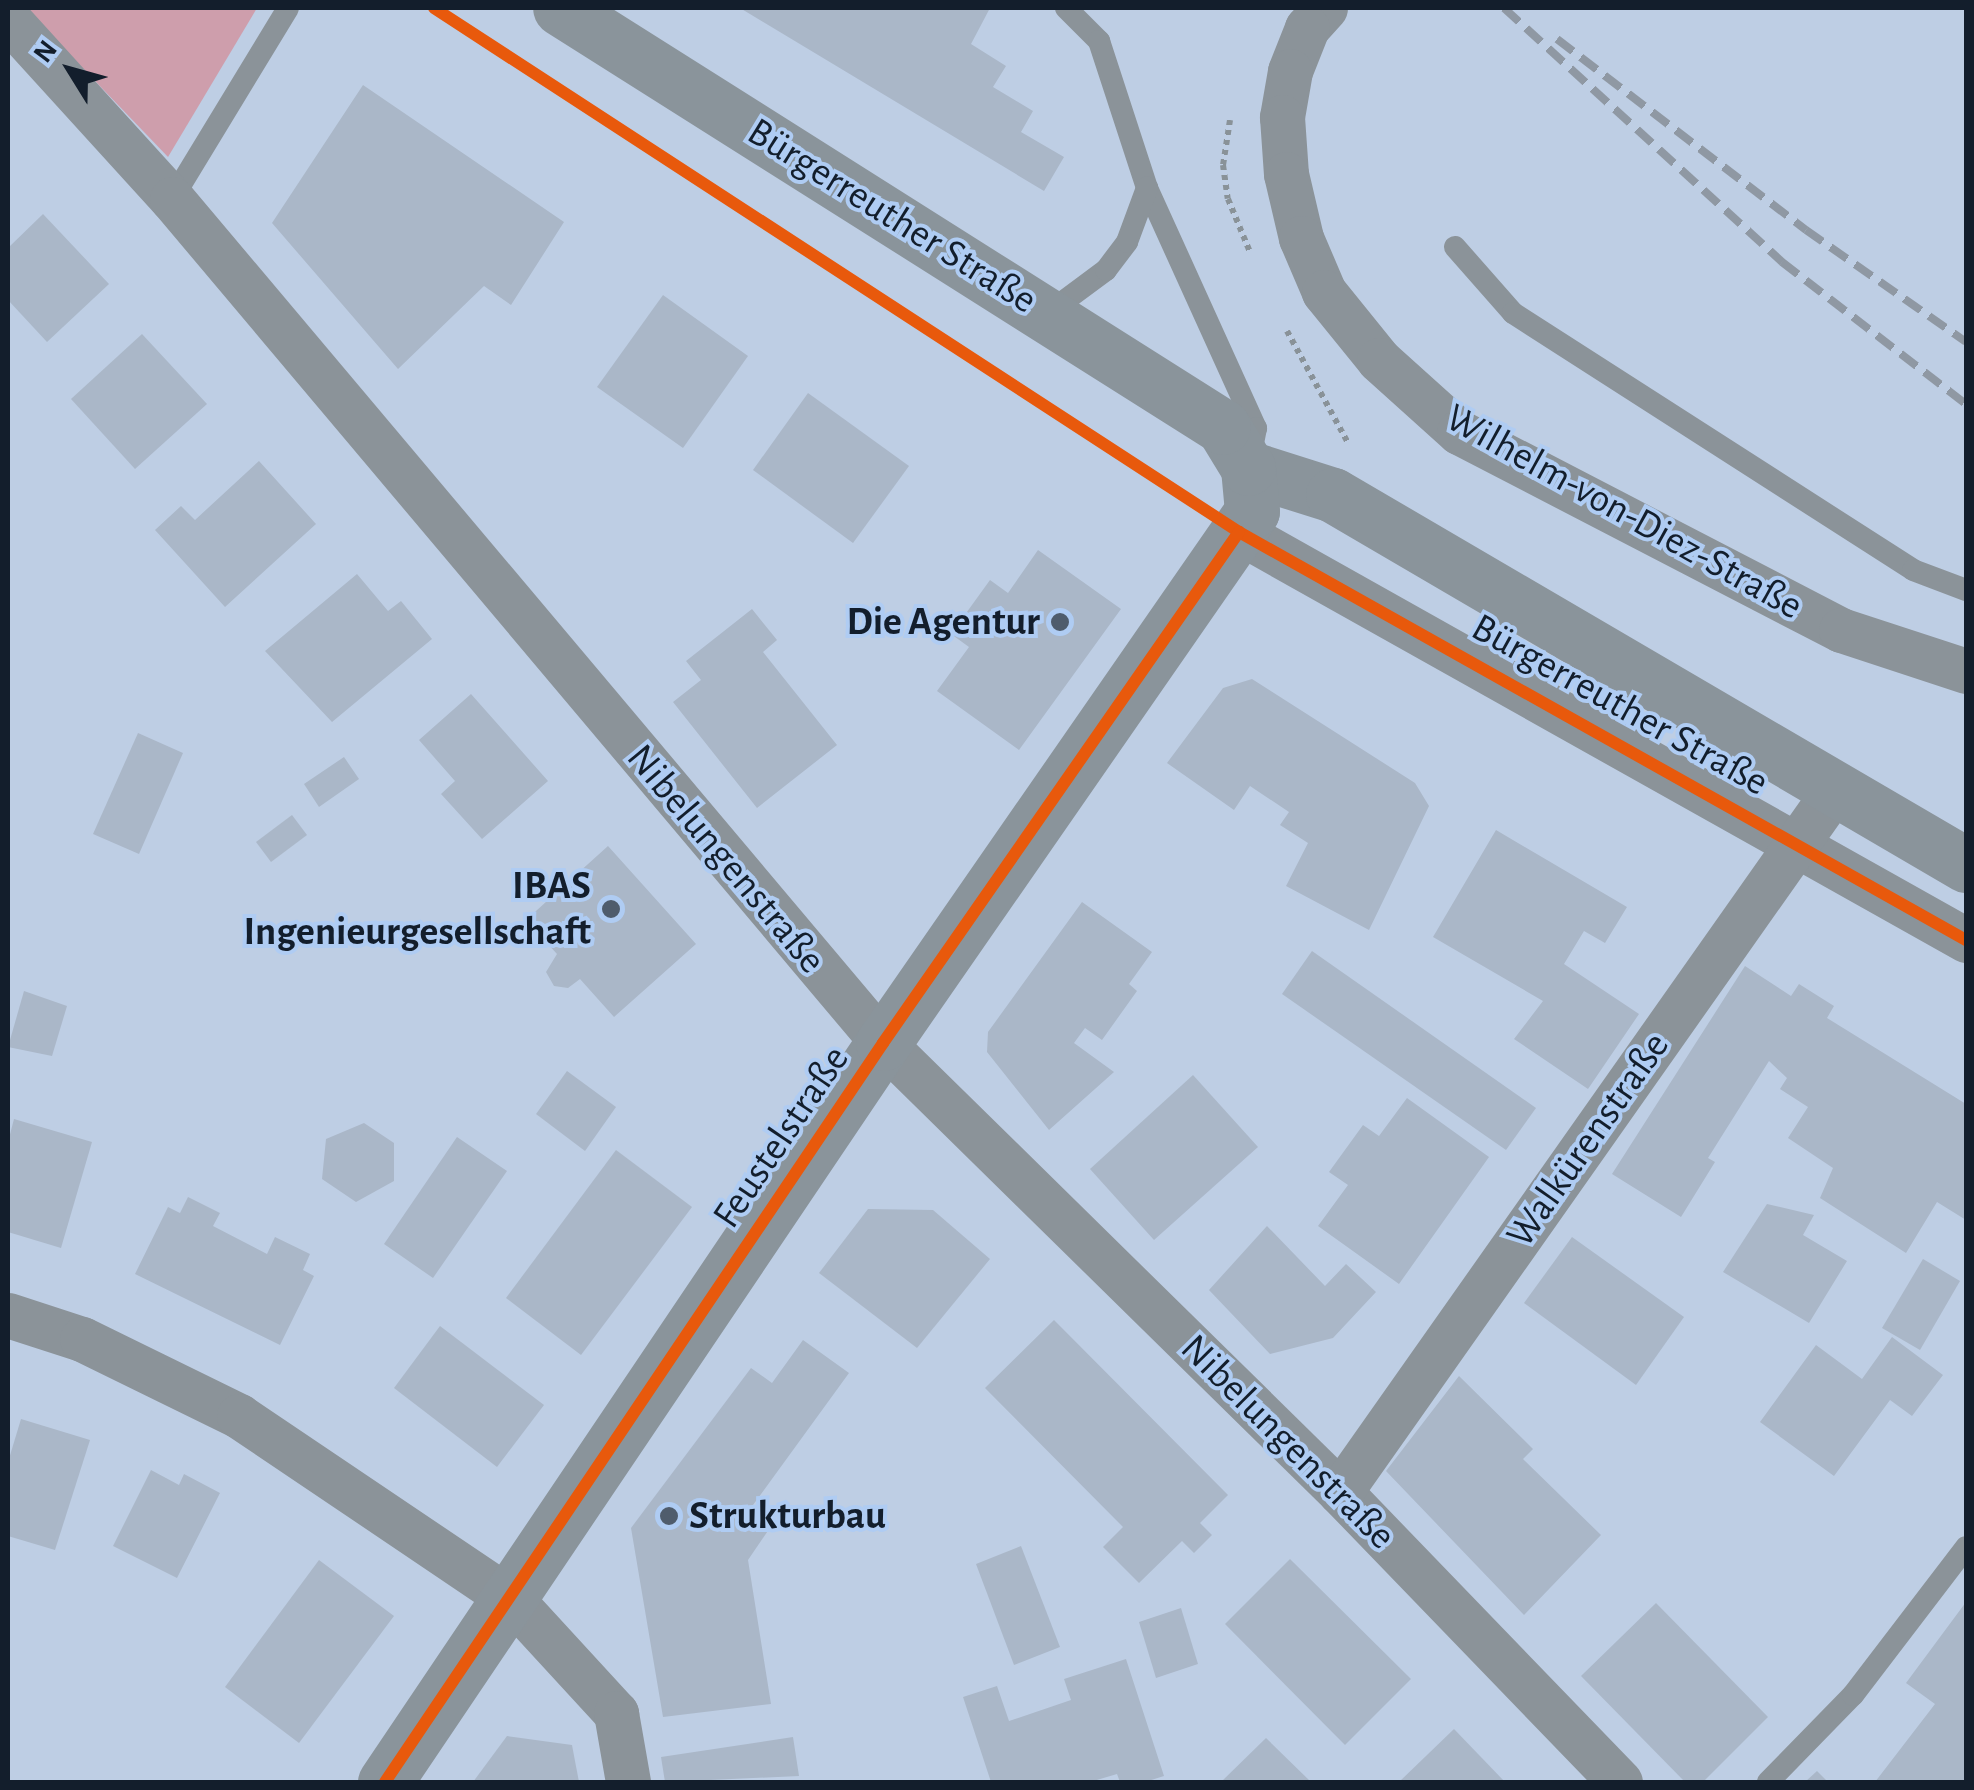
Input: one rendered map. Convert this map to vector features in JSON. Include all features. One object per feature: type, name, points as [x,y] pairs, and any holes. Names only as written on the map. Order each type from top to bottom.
[{"type":"main road","name":"Bürgerreuther Straße","points":[[560,8],[1048,313],[1235,448],[1333,495],[1966,864]]},
{"type":"main road","name":"Feustelstraße","points":[[385,1782],[512,1600],[883,1043],[1239,532],[1252,511],[1235,448]]},
{"type":"street","name":"Wilhelm-von-Diez-Straße","points":[[1316,18],[1282,118],[1286,174],[1301,238],[1324,292],[1379,360],[1459,432],[1840,630],[1966,671]]},
{"type":"street","name":"Nibelungenstraße","points":[[8,19],[172,199],[883,1043],[1340,1492],[1620,1782]]},
{"type":"street","name":"Bürgerreuther Straße","points":[[1239,532],[1966,940]]},
{"type":"street","name":"Walkürenstraße","points":[[1340,1492],[1836,788]]},
{"type":"street","points":[[8,1315],[82,1339],[239,1416],[512,1600],[616,1712],[628,1782]]},
{"type":"lane","points":[[172,199],[288,8]]},
{"type":"lane","points":[[1066,8],[1099,41],[1146,188],[1256,428],[1235,448]]},
{"type":"lane","points":[[1048,313],[1106,270],[1127,242],[1146,188]]},
{"type":"lane","points":[[1455,247],[1513,313],[1912,570],[1966,590]]},
{"type":"lane","points":[[1768,1782],[1853,1694],[1966,1547]]},
{"type":"shaded area","points":[[25,8],[257,8],[168,157]]},
{"type":"building","points":[[740,8],[990,8],[971,44],[1006,66],[993,87],[1033,111],[1021,132],[1064,157],[1044,191]]},
{"type":"building","points":[[363,85],[564,222],[511,305],[484,286],[398,369],[272,223]]},
{"type":"building","points":[[43,214],[109,284],[47,342],[8,300],[8,248]]},
{"type":"building","points":[[663,295],[748,356],[683,448],[597,387]]},
{"type":"building","points":[[142,334],[207,404],[135,469],[71,399]]},
{"type":"building","points":[[808,393],[909,466],[853,543],[753,470]]},
{"type":"building","points":[[259,461],[316,524],[225,607],[155,530],[181,506],[195,520]]},
{"type":"building","points":[[1038,550],[1121,609],[1019,750],[937,691],[969,647],[951,634],[990,580],[1008,593]]},
{"type":"building","points":[[357,574],[388,611],[401,601],[432,639],[332,722],[265,651]]},
{"type":"building","points":[[752,609],[777,640],[763,652],[837,745],[757,808],[673,702],[701,680],[686,661]]},
{"type":"building","points":[[1252,679],[1415,783],[1429,806],[1369,930],[1286,886],[1308,843],[1280,825],[1289,812],[1250,786],[1234,810],[1167,763],[1223,688]]},
{"type":"building","points":[[471,694],[548,781],[482,839],[441,794],[455,781],[419,740]]},
{"type":"building","points":[[138,733],[183,753],[139,854],[93,834]]},
{"type":"building","points":[[344,757],[359,779],[319,807],[304,784]]},
{"type":"building","points":[[292,815],[307,835],[271,862],[256,842]]},
{"type":"building","points":[[1496,830],[1627,907],[1605,943],[1584,931],[1564,964],[1639,1014],[1588,1089],[1514,1039],[1543,1001],[1433,937]]},
{"type":"building","points":[[608,846],[696,944],[614,1017],[580,979],[568,988],[554,986],[546,972],[557,954],[526,920]]},
{"type":"building","points":[[1082,902],[1152,952],[1129,984],[1137,991],[1102,1040],[1085,1028],[1074,1043],[1114,1072],[1049,1130],[987,1052],[988,1032]]},
{"type":"building","points":[[1312,951],[1536,1108],[1506,1150],[1282,994]]},
{"type":"building","points":[[1745,966],[1791,996],[1799,984],[1834,1006],[1827,1018],[1966,1104],[1966,1220],[1937,1202],[1906,1253],[1820,1198],[1833,1168],[1788,1138],[1808,1107],[1780,1089],[1787,1078],[1769,1061],[1708,1158],[1715,1162],[1681,1217],[1612,1174]]},
{"type":"building","points":[[24,991],[67,1006],[52,1056],[8,1047]]},
{"type":"building","points":[[567,1071],[616,1107],[585,1151],[536,1114]]},
{"type":"building","points":[[1193,1075],[1258,1147],[1154,1240],[1090,1169]]},
{"type":"building","points":[[1407,1098],[1489,1157],[1399,1284],[1318,1226],[1348,1185],[1329,1172],[1363,1125],[1379,1136]]},
{"type":"building","points":[[14,1119],[92,1142],[61,1248],[8,1232],[8,1142]]},
{"type":"building","points":[[364,1123],[394,1143],[394,1181],[356,1202],[322,1179],[326,1139]]},
{"type":"building","points":[[457,1137],[507,1171],[433,1278],[384,1244]]},
{"type":"building","points":[[616,1150],[692,1207],[581,1355],[506,1298]]},
{"type":"building","points":[[188,1197],[220,1213],[213,1226],[267,1254],[275,1237],[310,1254],[303,1270],[314,1276],[280,1345],[135,1274],[168,1207],[180,1213]]},
{"type":"building","points":[[1767,1204],[1814,1215],[1803,1235],[1847,1261],[1809,1323],[1723,1272]]},
{"type":"building","points":[[868,1209],[933,1210],[990,1259],[917,1348],[819,1273]]},
{"type":"building","points":[[1267,1226],[1325,1286],[1346,1264],[1376,1292],[1333,1338],[1270,1354],[1209,1290]]},
{"type":"building","points":[[1572,1237],[1684,1317],[1636,1385],[1524,1303]]},
{"type":"building","points":[[1923,1259],[1960,1281],[1920,1350],[1882,1328]]},
{"type":"building","points":[[1054,1320],[1228,1495],[1200,1523],[1212,1535],[1194,1553],[1182,1541],[1139,1583],[1103,1547],[1123,1527],[985,1388]]},
{"type":"building","points":[[440,1326],[544,1405],[497,1467],[394,1388]]},
{"type":"building","points":[[1892,1337],[1943,1375],[1912,1416],[1890,1400],[1834,1476],[1760,1422],[1816,1345],[1862,1379]]},
{"type":"building","points":[[803,1340],[849,1373],[753,1505],[774,1522],[748,1560],[771,1704],[663,1717],[631,1528],[751,1368],[772,1383]]},
{"type":"building","points":[[1459,1376],[1533,1449],[1523,1459],[1601,1535],[1524,1615],[1386,1471]]},
{"type":"building","points":[[21,1419],[90,1440],[55,1550],[8,1536],[8,1462]]},
{"type":"building","points":[[151,1470],[179,1485],[184,1474],[220,1493],[177,1578],[113,1546]]},
{"type":"building","points":[[1021,1546],[1060,1647],[1014,1665],[976,1564]]},
{"type":"building","points":[[1290,1559],[1411,1679],[1345,1745],[1225,1624]]},
{"type":"building","points":[[319,1560],[394,1616],[299,1743],[225,1687]]},
{"type":"building","points":[[1966,1602],[1966,1782],[1875,1782],[1935,1704],[1906,1683]]},
{"type":"building","points":[[1656,1603],[1768,1717],[1703,1782],[1685,1782],[1581,1676]]},
{"type":"building","points":[[1181,1608],[1198,1664],[1156,1678],[1139,1622]]},
{"type":"building","points":[[1126,1659],[1164,1776],[1145,1782],[1120,1782],[1117,1774],[1090,1782],[991,1782],[963,1697],[997,1686],[1009,1721],[1071,1700],[1064,1679]]},
{"type":"building","points":[[1454,1729],[1505,1782],[1399,1782]]},
{"type":"building","points":[[507,1736],[572,1745],[579,1782],[473,1782]]},
{"type":"building","points":[[793,1737],[799,1776],[665,1782],[661,1757]]},
{"type":"building","points":[[1266,1738],[1311,1782],[1221,1782]]},
{"type":"building","points":[[1817,1771],[1828,1782],[1805,1782]]},
{"type":"railway","points":[[1504,8],[1782,262],[1966,404]]},
{"type":"railway","points":[[1557,39],[1806,230],[1966,342]]},
{"type":"cycle path","points":[[434,8],[1239,532],[1966,940]]},
{"type":"cycle path","points":[[385,1782],[883,1043],[1239,532]]},
{"type":"place","name":"Die Agentur","points":[[1060,622]]},
{"type":"place","name":"IBAS Ingenieurgesellschaft","points":[[611,909]]},
{"type":"place","name":"Strukturbau","points":[[669,1516]]}]
